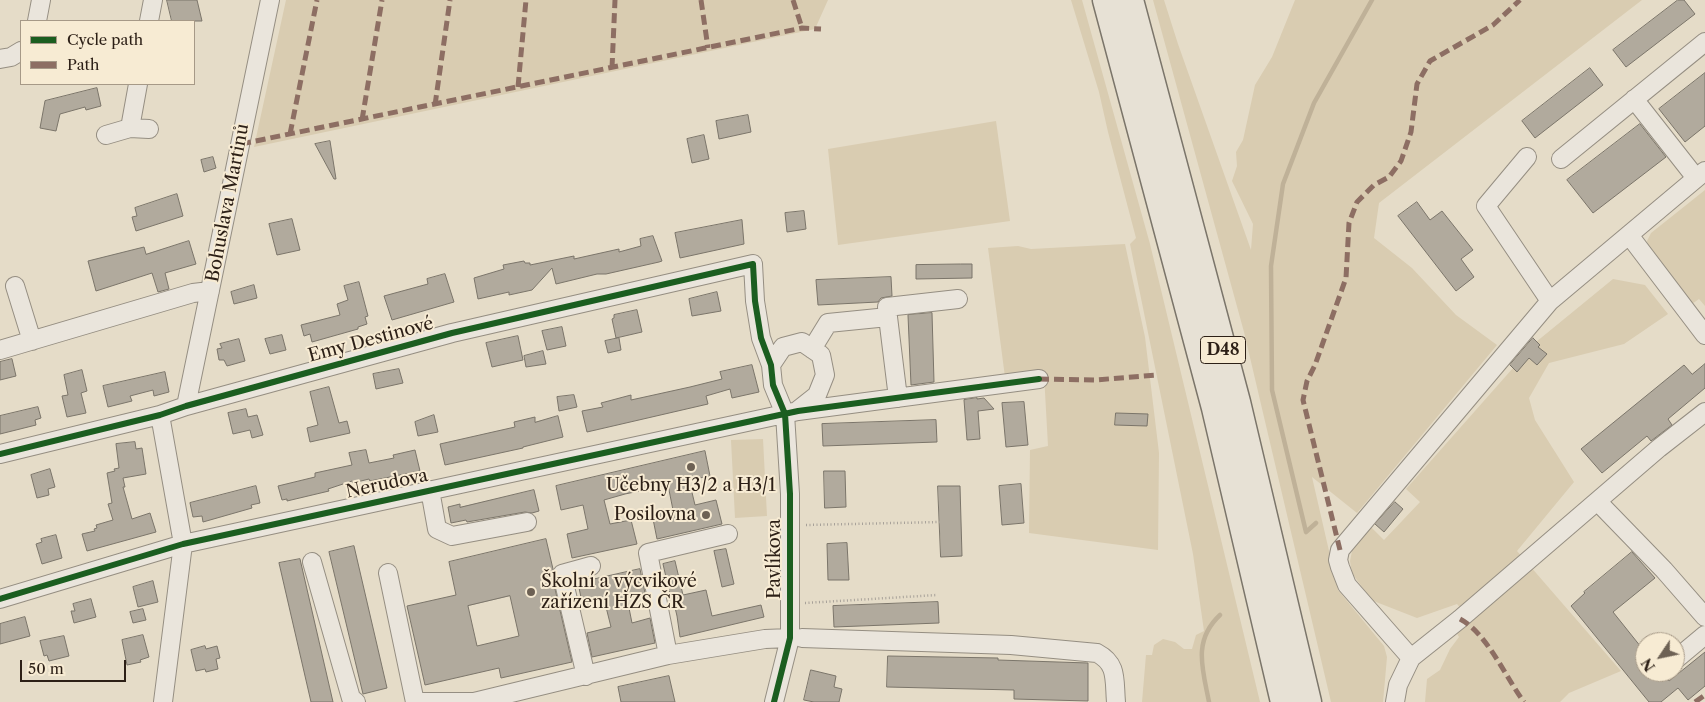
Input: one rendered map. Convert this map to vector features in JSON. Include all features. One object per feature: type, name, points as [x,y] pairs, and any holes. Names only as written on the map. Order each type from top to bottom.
[{"type":"highway","name":"D48","points":[[1106,0],[1215,408],[1284,702]]},
{"type":"highway","name":"D48","points":[[1130,0],[1239,412],[1308,702]]},
{"type":"street","points":[[37,20],[41,0]]},
{"type":"street","points":[[149,20],[153,0]]},
{"type":"street","name":"Bohuslava Martinů","points":[[186,406],[270,0]]},
{"type":"street","points":[[1561,159],[1705,42]]},
{"type":"street","points":[[0,59],[11,57],[20,52]]},
{"type":"street","points":[[130,128],[138,85]]},
{"type":"street","points":[[1410,658],[1348,585],[1338,560],[1340,550],[1550,301],[1701,175],[1634,99]]},
{"type":"street","points":[[106,135],[130,128],[149,128]]},
{"type":"street","points":[[1526,157],[1486,206],[1550,301]]},
{"type":"street","points":[[1629,235],[1705,335]]},
{"type":"street","name":"Pavlíkova","points":[[753,264],[755,301],[761,338],[771,365],[773,386],[791,412],[790,523],[796,638],[774,702]]},
{"type":"street","name":"Emy Destinové","points":[[0,454],[160,415],[186,406],[452,333],[753,264]]},
{"type":"street","points":[[16,286],[32,341]]},
{"type":"street","points":[[0,350],[193,293],[210,291]]},
{"type":"street","points":[[898,398],[887,307],[958,299]]},
{"type":"street","points":[[812,349],[828,323],[888,317]]},
{"type":"street","points":[[771,365],[783,347],[802,342],[822,354],[825,375],[817,395],[791,412]]},
{"type":"street","points":[[791,412],[1040,380]]},
{"type":"street","name":"Nerudova","points":[[0,598],[183,544],[791,412]]},
{"type":"street","points":[[1395,702],[1398,685],[1410,658],[1460,619],[1659,448],[1705,412]]},
{"type":"street","points":[[160,415],[183,544],[163,702]]},
{"type":"street","points":[[430,490],[438,529],[452,536],[527,522]]},
{"type":"street","points":[[1598,502],[1664,570],[1705,617]]},
{"type":"street","points":[[668,655],[648,554],[728,534]]},
{"type":"street","points":[[312,562],[351,698],[356,702]]},
{"type":"street","points":[[586,676],[562,574],[591,566]]},
{"type":"street","points":[[388,573],[415,702],[474,702],[668,655],[769,639],[796,638],[1012,645],[1096,653],[1106,658],[1112,666],[1116,702]]},
{"type":"street","points":[[1685,652],[1705,635]]},
{"type":"path","points":[[800,526],[940,522]]},
{"type":"path","points":[[801,604],[937,595]]},
{"type":"shaded area","points":[[286,0],[828,0],[815,29],[254,147]]},
{"type":"shaded area","points":[[1071,0],[1082,0],[1150,244],[1260,702],[1142,702],[1146,655],[1152,655],[1154,645],[1163,639],[1175,642],[1184,649],[1192,649],[1196,635],[1204,631],[1193,554],[1130,244],[1136,238],[1099,92]]},
{"type":"shaded area","points":[[1153,0],[1164,0],[1251,250],[1253,224],[1232,181],[1237,166],[1236,152],[1243,140],[1255,85],[1272,57],[1295,0],[1642,0],[1379,203],[1374,238],[1412,268],[1456,315],[1497,345],[1357,513],[1312,477],[1338,590],[1384,646],[1387,657],[1383,702],[1331,702],[1244,332]]},
{"type":"shaded area","points":[[996,121],[1010,221],[838,245],[828,149]]},
{"type":"shaded area","points":[[1705,190],[1705,306],[1699,299],[1692,304],[1649,252],[1647,241],[1651,233]]},
{"type":"shaded area","points":[[1125,244],[1145,337],[1159,453],[1158,550],[1029,533],[1030,450],[1048,446],[1044,374],[1005,377],[988,248],[1018,246],[1031,249]]},
{"type":"shaded area","points":[[1613,279],[1645,285],[1668,314],[1624,344],[1549,363],[1529,398],[1535,420],[1574,482],[1517,551],[1621,671],[1569,693],[1560,702],[1425,702],[1427,679],[1440,670],[1450,649],[1459,637],[1456,632],[1470,619],[1457,604],[1417,618],[1371,600],[1352,573],[1350,561],[1353,546],[1369,525],[1384,540],[1420,502],[1406,489],[1536,342]]},
{"type":"shaded area","points":[[763,439],[767,516],[735,518],[731,440]]},
{"type":"building","points":[[167,0],[197,0],[202,21],[172,20]]},
{"type":"building","points":[[1678,0],[1684,0],[1695,14],[1626,67],[1613,50]]},
{"type":"building","points":[[1590,68],[1603,85],[1535,138],[1522,121]]},
{"type":"building","points":[[1705,73],[1705,126],[1685,142],[1659,109]]},
{"type":"building","points":[[97,88],[101,106],[86,110],[85,107],[60,114],[56,131],[40,128],[45,101]]},
{"type":"building","points":[[748,115],[751,132],[719,139],[716,121]]},
{"type":"building","points":[[1640,124],[1666,157],[1593,213],[1567,180]]},
{"type":"building","points":[[704,135],[709,159],[692,163],[687,139]]},
{"type":"building","points":[[330,141],[336,179],[334,179],[315,144]]},
{"type":"building","points":[[213,157],[216,168],[204,172],[201,160]]},
{"type":"building","points":[[177,194],[183,216],[136,231],[132,217],[137,216],[135,208]]},
{"type":"building","points":[[1417,202],[1430,220],[1442,211],[1473,250],[1461,259],[1474,277],[1456,291],[1398,216]]},
{"type":"building","points":[[804,211],[806,229],[787,232],[785,213]]},
{"type":"building","points":[[292,219],[300,250],[277,255],[269,224]]},
{"type":"building","points":[[742,220],[744,244],[680,258],[675,233]]},
{"type":"building","points":[[653,236],[662,261],[556,284],[552,268],[532,290],[509,295],[509,292],[478,299],[474,278],[504,269],[503,265],[524,261],[525,263],[530,263],[530,265],[574,256],[574,259],[619,249],[619,252],[641,246],[640,239]]},
{"type":"building","points":[[189,241],[196,264],[165,273],[169,289],[158,292],[152,273],[96,291],[88,261],[144,247],[146,254]]},
{"type":"building","points":[[972,264],[972,278],[916,279],[916,265]]},
{"type":"building","points":[[445,274],[454,302],[392,320],[384,296],[428,284],[427,279]]},
{"type":"building","points":[[891,277],[892,296],[881,298],[878,302],[818,305],[816,280]]},
{"type":"building","points":[[359,282],[368,316],[365,317],[367,324],[358,327],[358,329],[312,342],[310,334],[304,336],[301,325],[340,315],[337,304],[348,300],[344,286]]},
{"type":"building","points":[[254,285],[257,298],[234,304],[231,292]]},
{"type":"building","points":[[717,292],[721,311],[692,316],[689,299]]},
{"type":"building","points":[[637,310],[642,332],[616,338],[612,319],[614,315]]},
{"type":"building","points":[[932,313],[934,382],[911,385],[908,315]]},
{"type":"building","points":[[562,327],[566,346],[547,350],[542,331]]},
{"type":"building","points":[[282,335],[286,350],[270,354],[265,339]]},
{"type":"building","points":[[518,336],[523,360],[492,367],[486,343]]},
{"type":"building","points":[[619,338],[621,350],[608,353],[605,341]]},
{"type":"building","points":[[1533,338],[1540,345],[1538,347],[1547,354],[1537,365],[1529,358],[1517,372],[1510,365]]},
{"type":"building","points":[[239,339],[245,361],[227,366],[224,360],[219,360],[217,349],[222,348],[220,344]]},
{"type":"building","points":[[543,351],[546,364],[526,367],[524,356]]},
{"type":"building","points":[[12,359],[16,376],[0,380],[0,362]]},
{"type":"building","points":[[1705,364],[1705,388],[1668,419],[1672,425],[1651,441],[1647,436],[1602,473],[1581,449],[1684,365],[1692,374]]},
{"type":"building","points":[[752,365],[759,392],[732,398],[730,389],[706,396],[708,404],[587,432],[582,411],[603,407],[601,403],[631,395],[631,400],[722,379],[720,372]]},
{"type":"building","points":[[399,369],[403,383],[376,389],[373,374]]},
{"type":"building","points":[[82,370],[87,391],[81,393],[86,413],[67,417],[62,396],[68,395],[64,375]]},
{"type":"building","points":[[165,372],[169,392],[154,396],[153,390],[130,396],[132,401],[108,407],[103,386]]},
{"type":"building","points":[[329,387],[339,423],[347,421],[350,433],[310,442],[307,428],[318,425],[310,392]]},
{"type":"building","points":[[574,395],[577,407],[559,411],[557,397]]},
{"type":"building","points":[[984,398],[994,409],[978,411],[980,439],[967,440],[964,400]]},
{"type":"building","points":[[1024,402],[1028,445],[1006,447],[1002,403]]},
{"type":"building","points":[[38,407],[41,418],[35,420],[36,425],[0,434],[0,416]]},
{"type":"building","points":[[246,409],[248,417],[257,415],[263,435],[252,438],[250,430],[233,434],[228,413]]},
{"type":"building","points":[[1116,413],[1148,414],[1147,426],[1115,425]]},
{"type":"building","points":[[434,415],[438,432],[418,436],[415,422]]},
{"type":"building","points":[[558,416],[563,437],[445,465],[440,444],[515,427],[514,422],[535,417],[535,422]]},
{"type":"building","points":[[936,420],[937,442],[823,446],[822,424]]},
{"type":"building","points":[[135,442],[136,449],[142,448],[146,474],[123,478],[125,487],[123,487],[132,519],[150,513],[156,532],[87,551],[82,534],[95,531],[96,525],[113,520],[108,504],[112,503],[107,473],[119,468],[116,444]]},
{"type":"building","points":[[366,450],[369,463],[394,458],[393,455],[415,450],[420,471],[370,481],[369,479],[353,483],[352,481],[328,489],[329,491],[287,501],[287,499],[282,500],[278,486],[315,477],[315,473],[352,465],[349,453]]},
{"type":"building","points":[[705,451],[710,476],[689,480],[695,505],[716,500],[722,524],[657,539],[652,514],[673,510],[668,485],[625,494],[604,500],[610,524],[631,520],[637,544],[572,558],[567,534],[588,529],[583,505],[561,510],[556,486]]},
{"type":"building","points":[[50,469],[55,487],[48,489],[49,495],[37,498],[31,475]]},
{"type":"building","points":[[824,471],[845,471],[846,507],[825,508]]},
{"type":"building","points":[[1021,484],[1024,523],[1002,525],[999,486]]},
{"type":"building","points":[[256,486],[260,503],[251,505],[252,508],[203,522],[202,516],[193,517],[190,503]]},
{"type":"building","points":[[938,486],[960,486],[962,556],[941,557]]},
{"type":"building","points":[[534,490],[539,511],[451,523],[448,507],[460,504],[460,507]]},
{"type":"building","points":[[1395,502],[1403,509],[1384,532],[1375,524]]},
{"type":"building","points":[[56,535],[62,558],[42,564],[36,544],[42,542],[41,539]]},
{"type":"building","points":[[546,539],[553,569],[552,576],[572,662],[501,678],[499,668],[425,685],[407,606],[456,595],[449,562]],"holes":[[[510,596],[519,636],[477,646],[468,606]]]},
{"type":"building","points":[[847,543],[849,580],[828,580],[827,544]]},
{"type":"building","points":[[354,546],[387,688],[363,694],[329,552]]},
{"type":"building","points":[[726,549],[734,584],[722,587],[714,551]]},
{"type":"building","points":[[1632,552],[1655,578],[1613,612],[1635,640],[1635,682],[1685,682],[1685,668],[1705,652],[1705,686],[1688,700],[1678,688],[1661,702],[1649,702],[1571,606],[1584,592]]},
{"type":"building","points":[[300,559],[333,702],[311,702],[279,563]]},
{"type":"building","points":[[675,561],[683,595],[706,590],[712,616],[761,605],[764,617],[680,637],[677,616],[663,564]]},
{"type":"building","points":[[640,569],[645,593],[627,598],[632,623],[650,618],[655,643],[592,657],[587,633],[611,627],[605,603],[583,607],[578,583]]},
{"type":"building","points":[[153,581],[158,602],[138,607],[133,587]]},
{"type":"building","points":[[91,599],[96,617],[74,623],[71,611],[75,611],[73,604]]},
{"type":"building","points":[[938,602],[939,623],[834,627],[833,606]]},
{"type":"building","points":[[143,609],[146,620],[133,623],[130,612]]},
{"type":"building","points":[[25,617],[30,636],[0,644],[0,624]]},
{"type":"building","points":[[143,635],[149,657],[140,660],[141,662],[127,665],[122,640]]},
{"type":"building","points":[[64,636],[69,656],[49,661],[47,655],[44,656],[40,641]]},
{"type":"building","points":[[205,646],[206,649],[217,646],[220,658],[216,659],[218,669],[206,672],[205,669],[196,671],[191,650]]},
{"type":"building","points":[[888,656],[998,658],[998,660],[1088,663],[1088,701],[1014,699],[1014,690],[887,687]]},
{"type":"building","points":[[811,670],[836,676],[834,687],[842,689],[839,702],[804,700]]},
{"type":"building","points":[[669,676],[675,702],[621,702],[618,687]]},
{"type":"waterway","points":[[1316,523],[1306,532],[1272,390],[1271,266],[1283,184],[1314,103],[1372,0]]},
{"type":"waterway","points":[[1209,702],[1202,667],[1203,646],[1211,625],[1220,615]]},
{"type":"marked path","points":[[290,134],[317,0]]},
{"type":"marked path","points":[[362,120],[382,0]]},
{"type":"marked path","points":[[435,105],[450,0]]},
{"type":"marked path","points":[[518,87],[526,0]]},
{"type":"marked path","points":[[612,68],[615,0]]},
{"type":"marked path","points":[[701,0],[708,48]]},
{"type":"marked path","points":[[793,0],[802,28]]},
{"type":"marked path","points":[[1340,550],[1303,400],[1307,381],[1315,365],[1346,278],[1349,223],[1357,202],[1374,185],[1389,177],[1401,161],[1411,132],[1417,84],[1430,61],[1493,25],[1520,0]]},
{"type":"marked path","points":[[241,144],[802,28],[821,29]]},
{"type":"marked path","points":[[1039,379],[1095,380],[1157,375]]},
{"type":"marked path","points":[[1460,619],[1479,634],[1524,702]]},
{"type":"marked path","points":[[1695,702],[1705,695]]},
{"type":"cycle path","points":[[0,454],[160,415],[186,406],[452,333],[753,264],[755,301],[761,338],[771,365],[773,385],[785,414],[790,494],[790,638],[774,702]]},
{"type":"cycle path","points":[[0,599],[183,544],[798,411],[1039,379]]},
{"type":"place","name":"Učebny H3/2 a H3/1","points":[[691,467]]},
{"type":"place","name":"Posilovna","points":[[706,515]]},
{"type":"place","name":"Školní a výcvikové zařízení HZS ČR","points":[[531,592]]}]
